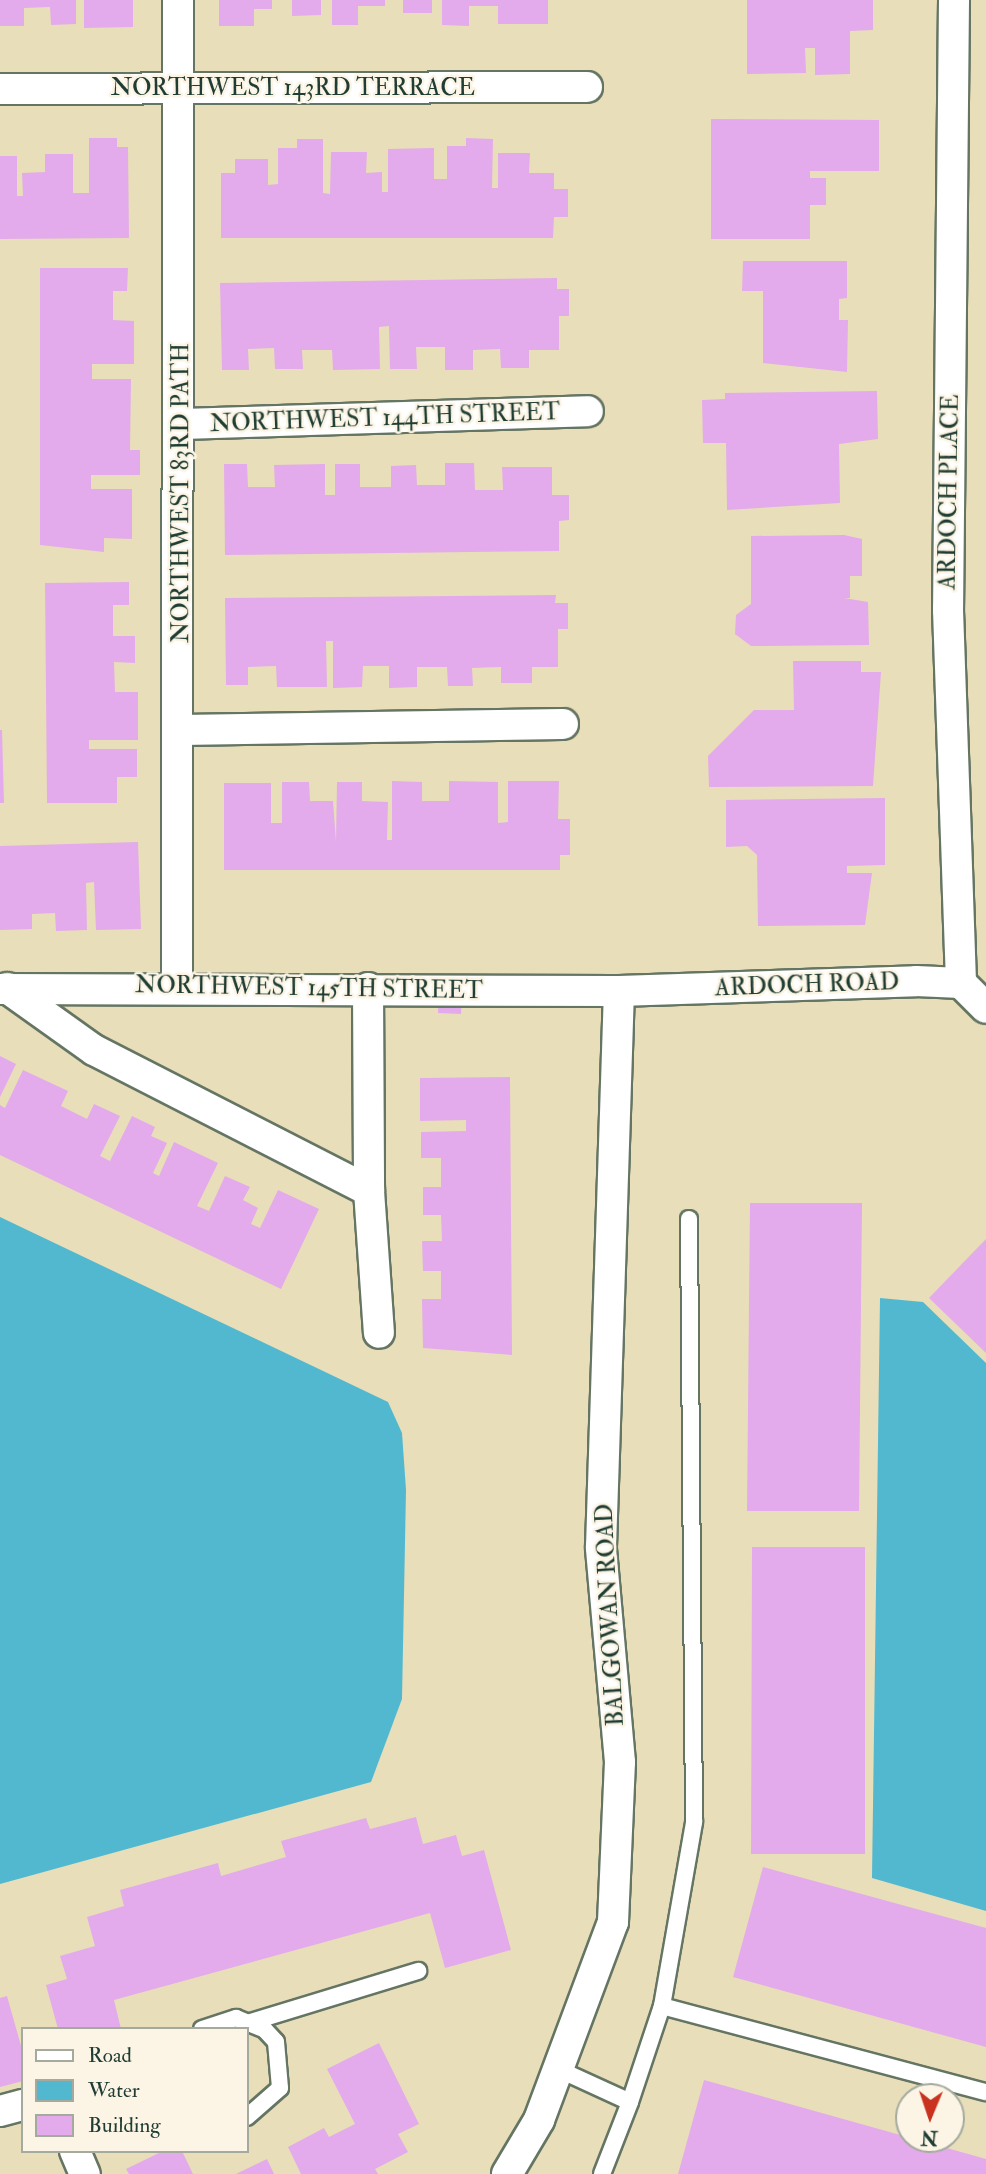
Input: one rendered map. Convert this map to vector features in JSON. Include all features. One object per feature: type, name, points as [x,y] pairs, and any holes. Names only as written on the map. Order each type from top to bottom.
[{"type":"street","name":"NORTHWEST 83RD PATH","points":[[177,985],[182,424],[178,0]]},
{"type":"street","name":"ARDOCH PLACE","points":[[954,0],[948,610],[961,983]]},
{"type":"street","name":"NORTHWEST 143RD TERRACE","points":[[0,89],[587,87]]},
{"type":"street","name":"NORTHWEST 144TH STREET","points":[[182,424],[588,411]]},
{"type":"street","points":[[180,730],[563,724]]},
{"type":"street","name":"ARDOCH ROAD","points":[[618,991],[961,983]]},
{"type":"street","points":[[961,983],[986,1008]]},
{"type":"street","name":"NORTHWEST 145TH STREET","points":[[4,988],[177,985],[618,991]]},
{"type":"street","points":[[4,988],[94,1050],[369,1191]]},
{"type":"street","points":[[368,988],[369,1191],[379,1334]]},
{"type":"street","name":"BALGOWAN ROAD","points":[[507,2174],[539,2120],[614,1922],[620,1762],[601,1547],[618,991]]},
{"type":"street","points":[[0,2111],[21,2106]]},
{"type":"street","points":[[76,2153],[85,2174]]},
{"type":"lane","points":[[602,2174],[630,2102],[662,2006],[694,1822],[689,1219]]},
{"type":"lane","points":[[206,2027],[220,2019],[251,2022],[418,1970]]},
{"type":"lane","points":[[662,2006],[986,2092]]},
{"type":"lane","points":[[248,2117],[272,2101],[284,2072],[276,2042],[251,2022]]},
{"type":"lane","points":[[558,2069],[630,2102]]},
{"type":"water","points":[[0,1217],[388,1402],[402,1433],[406,1490],[402,1699],[371,1782],[0,1884]]},
{"type":"water","points":[[880,1298],[923,1302],[986,1363],[986,1911],[872,1878]]},
{"type":"building","points":[[0,0],[76,0],[76,24],[51,25],[50,7],[24,8],[24,26],[0,26]]},
{"type":"building","points":[[84,0],[133,0],[133,27],[84,28]]},
{"type":"building","points":[[219,0],[272,0],[272,9],[254,9],[254,26],[219,26]]},
{"type":"building","points":[[292,0],[321,0],[321,15],[292,16]]},
{"type":"building","points":[[332,0],[385,0],[385,6],[358,6],[358,25],[332,25]]},
{"type":"building","points":[[403,0],[432,0],[432,13],[403,13]]},
{"type":"building","points":[[442,0],[548,0],[548,24],[498,24],[498,6],[469,6],[469,26],[442,25]]},
{"type":"building","points":[[747,0],[873,0],[873,30],[850,31],[850,74],[815,75],[815,48],[805,48],[806,73],[747,74]]},
{"type":"building","points":[[711,119],[879,120],[879,171],[810,171],[810,178],[826,178],[826,205],[810,205],[810,239],[711,239]]},
{"type":"building","points":[[89,138],[117,138],[117,147],[128,147],[129,238],[0,239],[0,156],[17,156],[17,196],[23,196],[22,173],[45,172],[45,154],[73,154],[73,193],[89,193]]},
{"type":"building","points":[[466,138],[493,139],[492,188],[498,188],[498,153],[530,153],[529,173],[554,173],[554,189],[568,189],[568,217],[554,217],[553,238],[221,238],[221,173],[235,173],[235,159],[268,159],[268,185],[278,184],[278,148],[297,148],[297,139],[323,139],[323,193],[330,194],[331,152],[367,152],[366,173],[382,172],[382,192],[388,192],[388,149],[434,148],[434,179],[447,179],[447,146],[466,146]]},
{"type":"building","points":[[743,261],[847,261],[847,298],[839,299],[839,320],[848,320],[847,372],[763,363],[763,291],[742,291]]},
{"type":"building","points":[[40,268],[128,268],[127,291],[113,291],[113,320],[134,321],[134,364],[92,364],[92,379],[131,379],[130,450],[140,450],[140,475],[91,475],[91,489],[132,489],[132,539],[104,538],[104,552],[40,545]]},
{"type":"building","points":[[557,278],[557,289],[569,289],[569,316],[559,316],[559,350],[529,350],[529,368],[501,368],[500,349],[473,350],[473,370],[445,370],[445,347],[416,347],[417,369],[390,369],[389,326],[379,327],[380,369],[333,370],[332,350],[302,350],[303,369],[275,369],[274,348],[248,349],[249,370],[222,370],[220,283]]},
{"type":"building","points":[[877,391],[878,439],[839,444],[840,503],[727,510],[726,443],[703,443],[702,400],[725,399],[725,393]]},
{"type":"building","points":[[445,463],[474,463],[475,490],[503,490],[502,467],[552,467],[552,495],[569,495],[569,520],[559,521],[559,551],[225,555],[224,464],[247,464],[248,487],[275,487],[274,465],[325,464],[325,495],[335,495],[335,464],[360,464],[360,487],[391,487],[391,466],[416,465],[417,485],[445,485]]},
{"type":"building","points":[[844,535],[862,539],[862,576],[850,576],[850,598],[844,598],[868,602],[869,645],[751,646],[735,634],[736,615],[751,604],[751,536]]},
{"type":"building","points":[[129,582],[129,605],[113,605],[113,636],[135,636],[135,663],[114,662],[115,692],[138,692],[138,740],[89,740],[89,749],[137,749],[137,777],[117,777],[117,803],[47,803],[45,583]]},
{"type":"building","points":[[556,595],[555,603],[568,603],[568,629],[558,629],[558,667],[532,667],[532,683],[501,683],[501,667],[472,668],[473,686],[448,686],[447,667],[417,667],[417,687],[389,688],[389,666],[363,666],[362,687],[333,688],[333,641],[326,641],[327,687],[277,687],[276,666],[248,667],[248,685],[226,685],[225,598]]},
{"type":"building","points":[[793,661],[861,661],[861,672],[881,672],[873,786],[709,787],[708,756],[754,710],[794,710]]},
{"type":"building","points":[[2,730],[4,803],[0,803]]},
{"type":"building","points":[[392,781],[422,782],[422,801],[449,801],[449,781],[498,782],[498,823],[508,822],[508,781],[559,781],[558,819],[570,819],[570,855],[560,855],[560,870],[224,870],[224,783],[271,783],[271,823],[282,823],[282,782],[309,782],[310,801],[333,801],[336,842],[337,782],[362,782],[362,801],[388,802],[387,840],[392,840]]},
{"type":"building","points":[[885,798],[885,865],[847,866],[847,873],[872,873],[865,925],[758,926],[757,855],[747,846],[726,847],[726,800]]},
{"type":"building","points":[[138,842],[141,929],[96,930],[94,882],[86,883],[87,930],[56,931],[55,913],[32,914],[32,929],[0,930],[0,846]]},
{"type":"building","points":[[439,991],[462,991],[461,1014],[438,1013]]},
{"type":"building","points":[[0,1056],[16,1064],[0,1097]]},
{"type":"building","points":[[23,1070],[68,1091],[61,1106],[87,1119],[94,1104],[120,1116],[100,1156],[110,1161],[132,1116],[155,1127],[151,1136],[167,1143],[153,1173],[159,1176],[174,1142],[218,1163],[197,1206],[209,1211],[225,1176],[250,1187],[243,1200],[258,1208],[251,1224],[260,1228],[278,1190],[319,1209],[281,1289],[0,1155],[0,1105],[5,1108]]},
{"type":"building","points":[[510,1077],[512,1355],[423,1348],[422,1299],[441,1299],[441,1271],[423,1271],[422,1241],[442,1241],[441,1215],[423,1215],[423,1187],[441,1187],[441,1158],[421,1158],[421,1132],[466,1131],[466,1120],[420,1121],[420,1078]]},
{"type":"building","points":[[750,1203],[862,1203],[859,1511],[747,1511]]},
{"type":"building","points":[[986,1239],[986,1353],[929,1298]]},
{"type":"building","points":[[752,1547],[865,1547],[865,1854],[751,1854]]},
{"type":"building","points":[[416,1817],[423,1844],[456,1835],[462,1856],[484,1850],[511,1950],[445,1968],[430,1913],[114,2000],[121,2027],[57,2027],[46,1985],[67,1979],[60,1956],[95,1946],[87,1917],[124,1906],[120,1890],[218,1863],[221,1876],[286,1857],[281,1841],[366,1818],[370,1829]]},
{"type":"building","points":[[763,1867],[986,1928],[986,2047],[733,1977]]},
{"type":"building","points":[[7,1996],[21,2046],[21,2082],[0,2087],[0,1998]]},
{"type":"building","points":[[379,2043],[419,2124],[398,2134],[408,2152],[375,2169],[378,2174],[301,2174],[288,2147],[324,2128],[329,2137],[355,2124],[327,2069]]},
{"type":"building","points":[[704,2080],[895,2134],[895,2153],[965,2153],[986,2159],[986,2174],[678,2174]]},
{"type":"building","points":[[159,2153],[183,2153],[193,2174],[129,2174],[126,2169]]},
{"type":"building","points":[[267,2159],[274,2174],[236,2174]]}]
